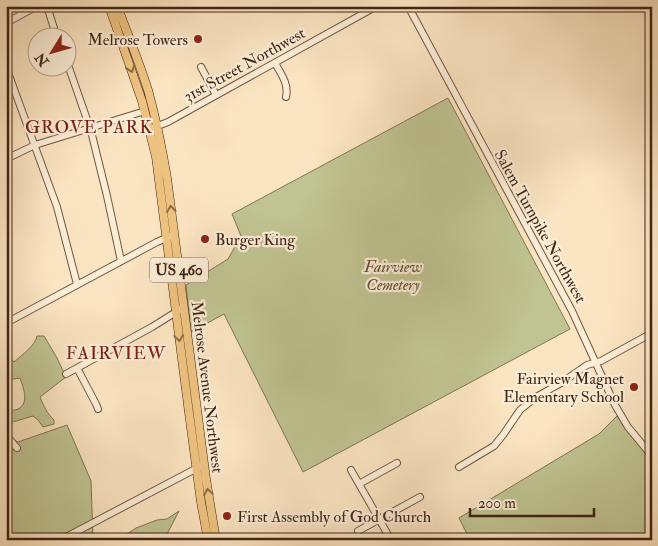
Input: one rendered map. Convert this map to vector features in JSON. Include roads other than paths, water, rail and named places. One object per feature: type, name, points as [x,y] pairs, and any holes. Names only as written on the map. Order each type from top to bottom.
[{"type":"main road","name":"Melrose Avenue Northwest","points":[[109,6],[145,111],[154,128]]},
{"type":"main road","name":"Melrose Avenue Northwest","points":[[118,6],[146,84],[154,128],[167,178],[176,312],[200,467],[216,540]]},
{"type":"main road","name":"Melrose Avenue Northwest","points":[[170,236],[184,308],[208,540]]},
{"type":"street","points":[[6,23],[37,6]]},
{"type":"street","points":[[47,6],[55,28]]},
{"type":"street","name":"31st Street Northwest","points":[[154,128],[377,6]]},
{"type":"street","name":"Salem Turnpike Northwest","points":[[408,6],[572,311],[607,390],[620,414],[628,427],[652,456]]},
{"type":"street","points":[[275,63],[286,83],[286,97]]},
{"type":"street","points":[[6,67],[58,207],[77,284]]},
{"type":"street","points":[[201,68],[216,95]]},
{"type":"street","points":[[72,78],[90,129],[121,261]]},
{"type":"street","points":[[6,160],[35,145],[145,111]]},
{"type":"street","points":[[6,323],[170,236]]},
{"type":"street","points":[[66,374],[184,308]]},
{"type":"street","points":[[459,467],[493,446],[527,403],[587,365],[600,361],[652,333]]},
{"type":"street","points":[[77,368],[98,409]]},
{"type":"street","points":[[6,435],[17,448]]},
{"type":"street","points":[[359,484],[396,463]]},
{"type":"street","points":[[68,536],[200,467]]},
{"type":"street","points":[[351,470],[391,540]]},
{"type":"street","points":[[358,531],[420,497]]},
{"type":"place","name":"Melrose Towers","points":[[198,39]]},
{"type":"place","name":"Burger King","points":[[205,239]]},
{"type":"place","name":"Fairview Magnet Elementary School","points":[[634,387]]},
{"type":"place","name":"First Assembly of God Church","points":[[227,516]]},
{"type":"district","name":"GROVE PARK","points":[[89,127]]},
{"type":"district","name":"FAIRVIEW","points":[[116,353]]},
{"type":"park label","name":"Fairview Cemetery","points":[[393,275]]}]
